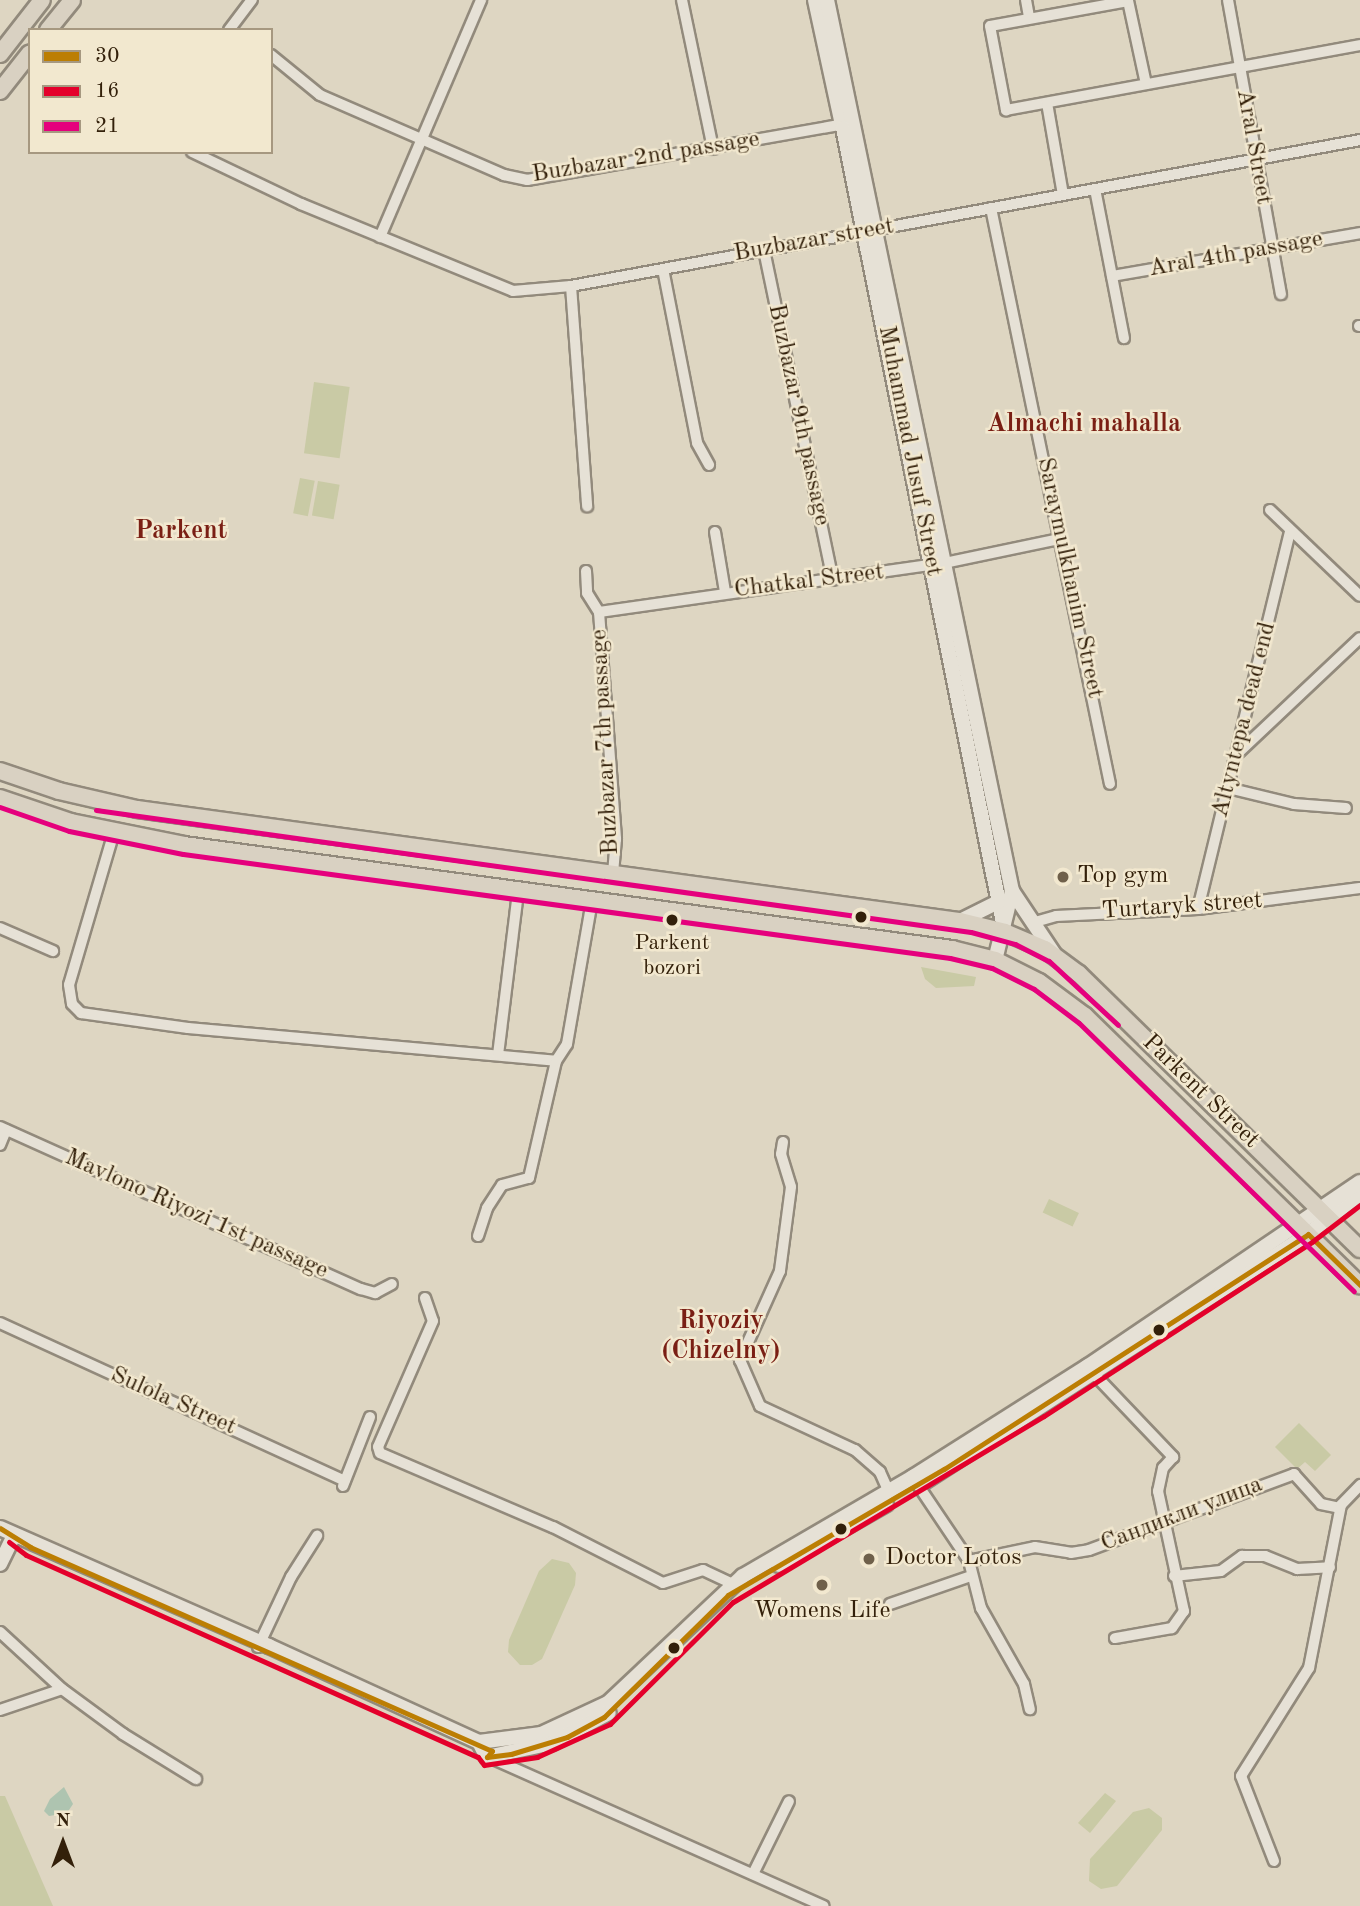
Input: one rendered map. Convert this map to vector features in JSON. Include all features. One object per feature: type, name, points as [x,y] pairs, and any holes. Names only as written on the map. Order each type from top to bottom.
[{"type":"main road","points":[[3,44],[25,30],[42,0]]},
{"type":"main road","points":[[50,28],[72,0]]},
{"type":"main road","points":[[0,90],[28,55]]},
{"type":"main road","name":"Parkent Street","points":[[0,771],[58,791],[137,809],[960,921],[1005,932],[1054,954],[1360,1249]]},
{"type":"main road","name":"Parkent Street","points":[[0,798],[114,832],[518,891],[952,949],[995,960],[1045,986],[1085,1017],[1360,1285]]},
{"type":"street","points":[[231,28],[252,0]]},
{"type":"street","points":[[380,237],[481,0]]},
{"type":"street","points":[[682,0],[713,149]]},
{"type":"street","name":"Muhammad Jusuf Street","points":[[815,0],[872,230],[938,564],[1005,932]]},
{"type":"street","name":"Muhammad Jusuf Street","points":[[827,0],[846,125]]},
{"type":"street","points":[[1026,0],[1030,17]]},
{"type":"street","name":"Aral Street","points":[[1228,0],[1281,294]]},
{"type":"street","points":[[1146,83],[1128,1],[990,26],[1003,106],[1010,110],[1360,45]]},
{"type":"street","name":"Buzbazar 2nd passage","points":[[273,57],[320,95],[421,139],[527,180],[846,125]]},
{"type":"street","points":[[1047,103],[1063,195]]},
{"type":"street","name":"Buzbazar street","points":[[196,154],[498,288],[571,286],[1360,140]]},
{"type":"street","points":[[1095,189],[1124,338]]},
{"type":"street","name":"Saraymulkhanim Street","points":[[991,208],[1110,784]]},
{"type":"street","name":"Aral 4th passage","points":[[1112,276],[1360,233]]},
{"type":"street","name":"Buzbazar 9th passage","points":[[764,250],[833,580]]},
{"type":"street","points":[[663,269],[698,443],[709,465]]},
{"type":"street","points":[[571,286],[587,506]]},
{"type":"street","points":[[1270,510],[1360,596]]},
{"type":"street","name":"Altyntepa dead end","points":[[1198,909],[1239,752],[1290,530]]},
{"type":"street","points":[[715,532],[725,592]]},
{"type":"street","name":"Chatkal Street","points":[[599,612],[725,592],[833,580],[938,564],[1059,539]]},
{"type":"street","name":"Muhammad Jusuf Street","points":[[938,564],[1012,891],[1005,932]]},
{"type":"street","name":"Buzbazar 7th passage","points":[[586,571],[587,593],[599,612],[616,839],[613,873]]},
{"type":"street","points":[[1239,752],[1360,638]]},
{"type":"street","points":[[1228,788],[1294,804],[1346,808]]},
{"type":"street","points":[[114,832],[69,985],[72,1004],[81,1013],[188,1028],[556,1061]]},
{"type":"street","name":"Turtaryk street","points":[[1005,932],[1056,916],[1198,909],[1360,888]]},
{"type":"street","points":[[498,1055],[518,891]]},
{"type":"street","name":"Muhammad Jusuf Street","points":[[1012,891],[1054,954]]},
{"type":"street","points":[[478,1236],[486,1208],[502,1185],[529,1178],[556,1061],[567,1044],[592,901]]},
{"type":"street","points":[[960,921],[998,902]]},
{"type":"street","points":[[0,928],[53,951]]},
{"type":"street","points":[[995,960],[1005,932]]},
{"type":"street","points":[[0,1145],[3,1128]]},
{"type":"street","name":"Mavlono Riyozi 1st passage","points":[[3,1128],[361,1289],[375,1293],[392,1283]]},
{"type":"street","points":[[783,1142],[781,1154],[791,1187],[780,1271],[740,1360],[760,1406],[855,1450],[880,1472],[891,1496]]},
{"type":"street","points":[[891,1496],[918,1485],[1303,1229],[1360,1182]]},
{"type":"street","points":[[1324,1213],[1360,1194]]},
{"type":"street","points":[[425,1298],[433,1321],[378,1451],[553,1527],[663,1583],[703,1570],[731,1590]]},
{"type":"street","name":"Sulola Street","points":[[0,1323],[344,1484],[370,1417]]},
{"type":"street","points":[[487,1757],[552,1743],[594,1724],[731,1590],[891,1496],[1091,1370]]},
{"type":"street","points":[[1091,1370],[1174,1457],[1163,1468],[1158,1491],[1174,1576],[1184,1611],[1172,1628],[1115,1638]]},
{"type":"street","name":"Сандикли улица","points":[[969,1561],[1035,1547],[1089,1550],[1164,1525],[1294,1474],[1321,1504],[1340,1508]]},
{"type":"street","points":[[918,1485],[969,1561],[981,1608],[1024,1684],[1030,1709]]},
{"type":"street","points":[[1274,1861],[1241,1776],[1309,1668],[1340,1508],[1360,1485]]},
{"type":"street","points":[[0,1528],[478,1742],[526,1738],[598,1710],[643,1675],[698,1625]]},
{"type":"street","points":[[0,1564],[14,1535]]},
{"type":"street","points":[[259,1645],[291,1577],[317,1536]]},
{"type":"street","points":[[1174,1576],[1221,1571],[1242,1556],[1265,1556],[1297,1569],[1330,1567]]},
{"type":"street","points":[[890,1604],[971,1576]]},
{"type":"street","points":[[0,1632],[62,1689],[123,1734],[196,1779]]},
{"type":"street","points":[[259,1645],[478,1748],[492,1751],[487,1757]]},
{"type":"street","points":[[0,1710],[62,1689]]},
{"type":"street","points":[[478,1742],[487,1757],[510,1763],[824,1906]]},
{"type":"street","points":[[753,1874],[789,1801]]},
{"type":"shaded area","points":[[314,382],[350,387],[340,458],[304,453]]},
{"type":"shaded area","points":[[300,478],[315,481],[308,516],[293,513]]},
{"type":"shaded area","points":[[318,481],[340,485],[334,519],[312,515]]},
{"type":"shaded area","points":[[921,967],[976,977],[974,986],[936,988],[925,979]]},
{"type":"shaded area","points":[[1049,1199],[1079,1213],[1073,1227],[1043,1213]]},
{"type":"shaded area","points":[[1299,1423],[1331,1455],[1315,1471],[1305,1462],[1297,1469],[1275,1447]]},
{"type":"shaded area","points":[[552,1559],[569,1563],[576,1573],[575,1585],[542,1659],[532,1665],[520,1665],[508,1652],[509,1640],[539,1571]]},
{"type":"shaded area","points":[[64,1787],[73,1804],[67,1813],[49,1816],[44,1811],[50,1799]]},
{"type":"shaded area","points":[[1105,1793],[1116,1801],[1090,1833],[1078,1823]]},
{"type":"shaded area","points":[[0,1796],[5,1796],[53,1906],[0,1906]]},
{"type":"shaded area","points":[[1149,1808],[1162,1818],[1162,1830],[1117,1886],[1101,1889],[1089,1881],[1090,1859],[1133,1812]]},
{"type":"transit line","name":"21","points":[[0,807],[69,831],[183,854],[950,958],[992,968],[1034,989],[1079,1023],[1354,1291]]},
{"type":"transit line","name":"21","points":[[96,810],[971,932],[1015,944],[1049,961],[1118,1025]]},
{"type":"transit line","name":"16","points":[[9,1542],[26,1555],[478,1757],[484,1765],[537,1757],[610,1724],[733,1602],[1044,1416],[1313,1241],[1360,1205]]},
{"type":"transit line","name":"30","points":[[0,1528],[30,1547],[492,1751],[487,1757],[511,1754],[567,1737],[604,1717],[728,1595],[944,1469],[1308,1234],[1360,1285]]},
{"type":"place","name":"Top gym","points":[[1063,877]]},
{"type":"place","name":"Parkent bozori","points":[[672,920]]},
{"type":"place","name":"Doctor Lotos","points":[[869,1559]]},
{"type":"place","name":"Womens Life","points":[[822,1585]]},
{"type":"district","name":"Almachi mahalla","points":[[1084,425]]},
{"type":"district","name":"Parkent","points":[[181,532]]},
{"type":"district","name":"Riyoziy (Chizelny)","points":[[721,1337]]}]
